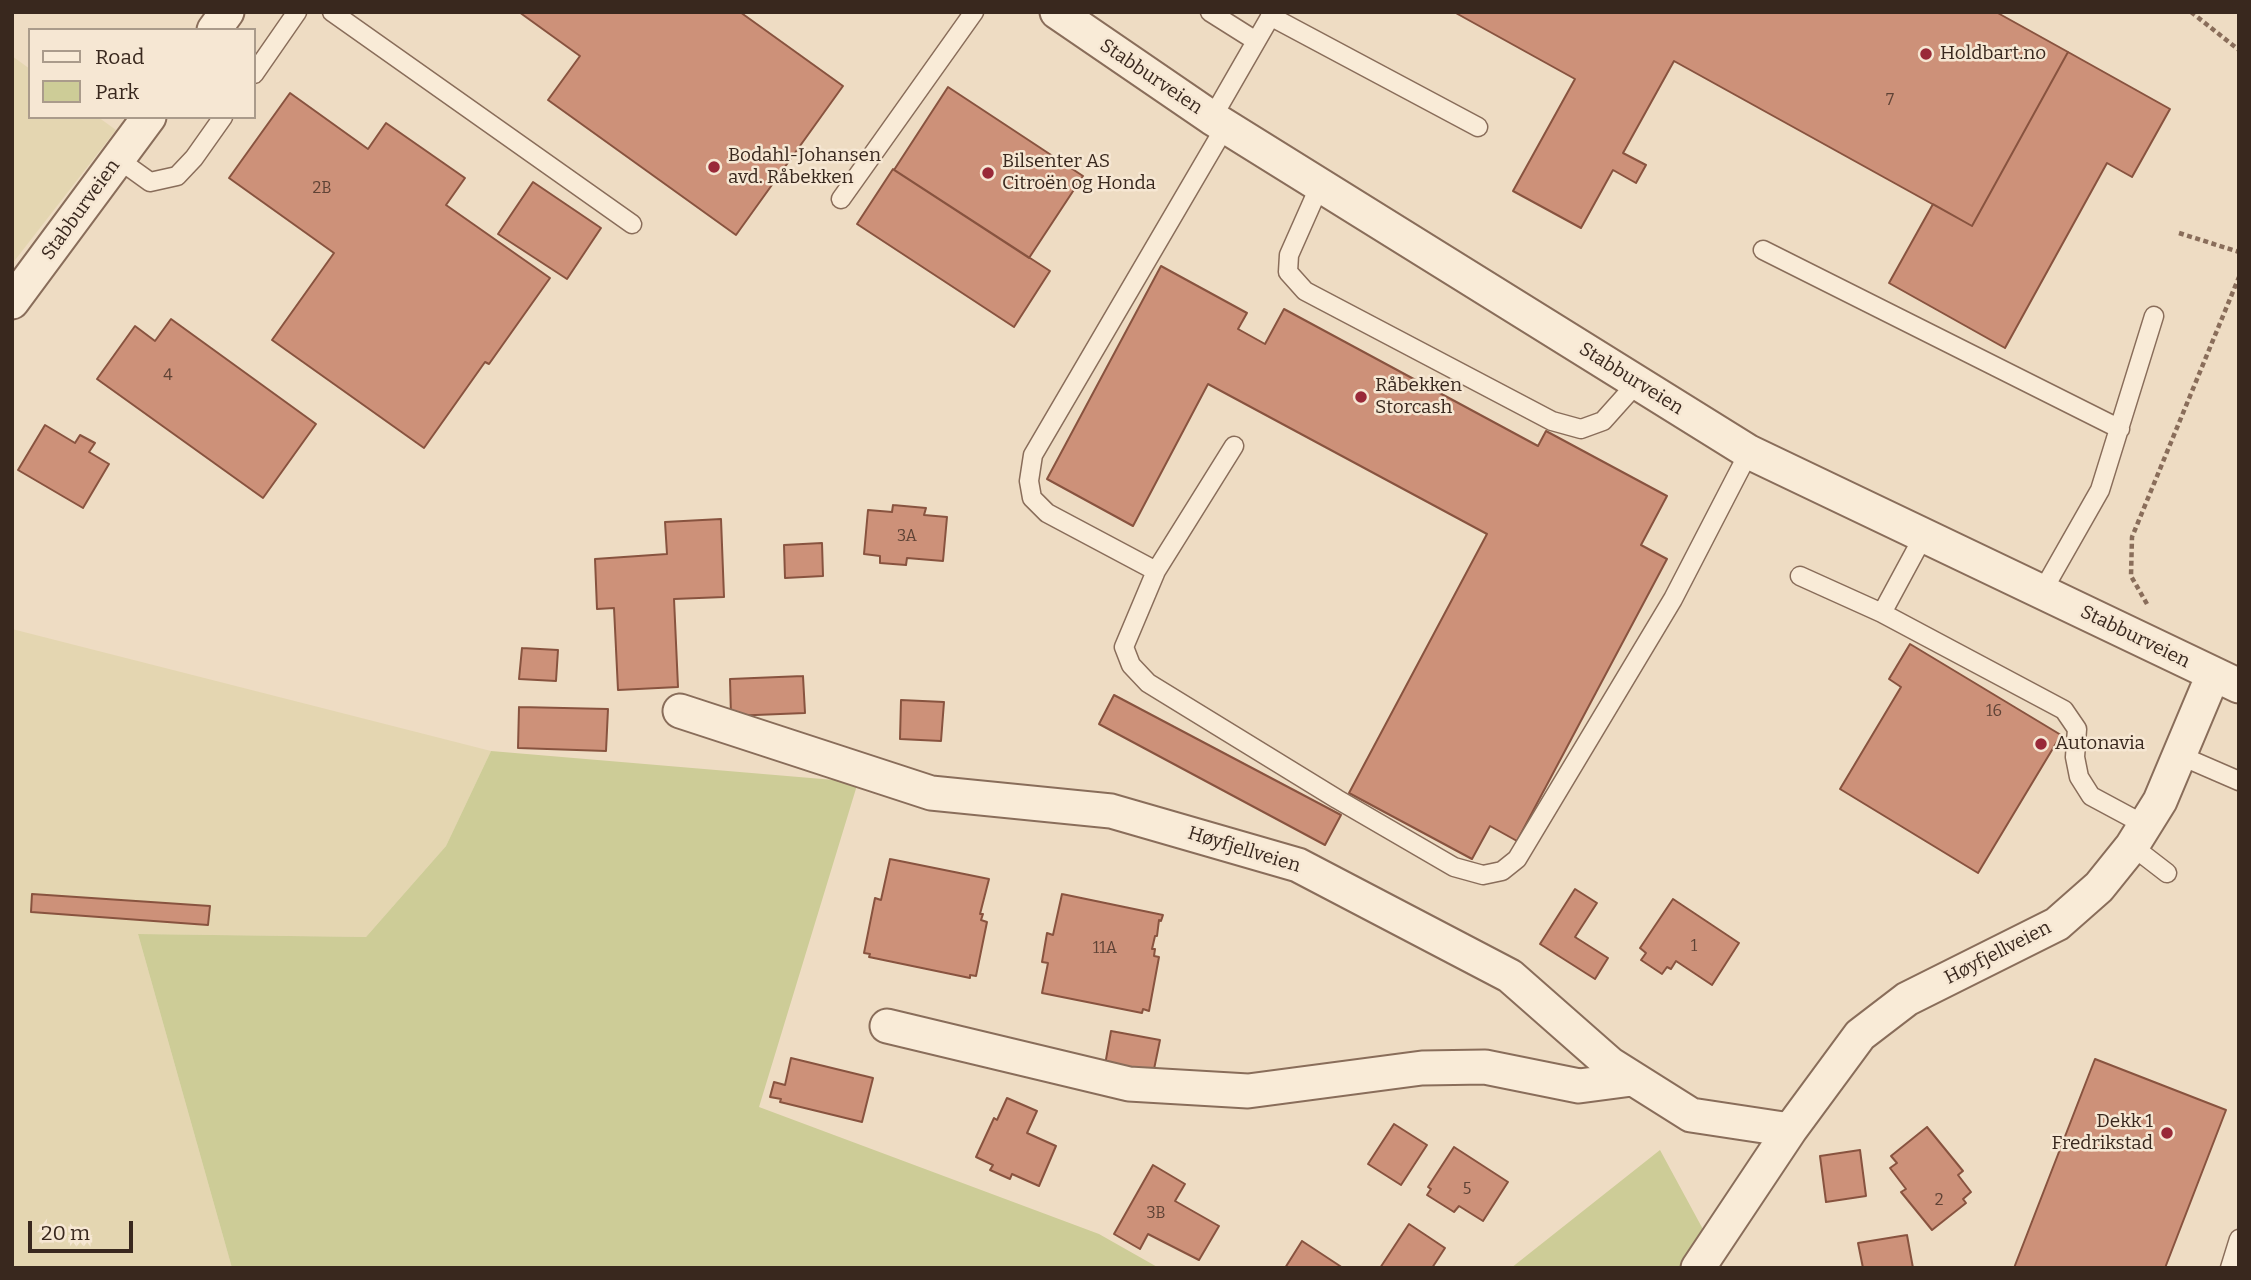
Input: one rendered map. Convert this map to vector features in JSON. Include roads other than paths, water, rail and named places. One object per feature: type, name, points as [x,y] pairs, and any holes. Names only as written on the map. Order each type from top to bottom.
[{"type":"street","points":[[215,28],[227,12]]},
{"type":"street","name":"Stabburveien","points":[[1057,12],[1219,122],[1749,452],[2226,680]]},
{"type":"street","name":"Stabburveien","points":[[12,303],[148,119]]},
{"type":"street","name":"Høyfjellveien","points":[[1698,1268],[1790,1130],[1860,1035],[1907,999],[2057,923],[2099,887],[2160,801],[2179,755],[2226,680]]},
{"type":"street","name":"Høyfjellveien","points":[[681,711],[931,793],[1111,811],[1298,865],[1510,976],[1610,1064],[1691,1115],[1790,1130]]},
{"type":"street","points":[[887,1026],[1129,1084],[1248,1091],[1422,1069],[1485,1068],[1579,1086],[1632,1079]]},
{"type":"lane","points":[[256,71],[297,12]]},
{"type":"lane","points":[[332,12],[632,225]]},
{"type":"lane","points":[[841,199],[974,12]]},
{"type":"lane","points":[[1210,12],[1256,41]]},
{"type":"lane","points":[[1156,571],[1047,513],[1032,498],[1029,481],[1033,455],[1219,122],[1271,14],[1478,127]]},
{"type":"lane","points":[[118,159],[150,182],[177,176],[194,158],[222,119]]},
{"type":"lane","points":[[1320,186],[1289,255],[1288,272],[1305,291],[1552,421],[1581,429],[1603,421],[1637,383]]},
{"type":"lane","points":[[1763,250],[2120,429]]},
{"type":"lane","points":[[2042,592],[2100,491],[2154,316]]},
{"type":"lane","points":[[1234,446],[1156,571],[1124,647],[1131,665],[1148,684],[1337,799],[1454,867],[1483,875],[1503,871],[1517,859],[1673,598],[1749,452]]},
{"type":"lane","points":[[1882,613],[1923,537]]},
{"type":"lane","points":[[1800,576],[1882,613],[2064,710],[2077,729],[2075,757],[2079,777],[2091,796],[2138,835],[2167,873]]},
{"type":"lane","points":[[2179,755],[2239,781]]},
{"type":"lane","points":[[2230,1268],[2239,1238]]},
{"type":"place","name":"Holdbart.no","points":[[1926,54]]},
{"type":"place","name":"Bodahl-Johansen avd. Råbekken","points":[[714,167]]},
{"type":"place","name":"Bilsenter AS Citroën og Honda","points":[[988,173]]},
{"type":"place","name":"Råbekken Storcash","points":[[1361,397]]},
{"type":"place","name":"Autonavia","points":[[2041,744]]},
{"type":"place","name":"Dekk 1 Fredrikstad","points":[[2167,1133]]}]
